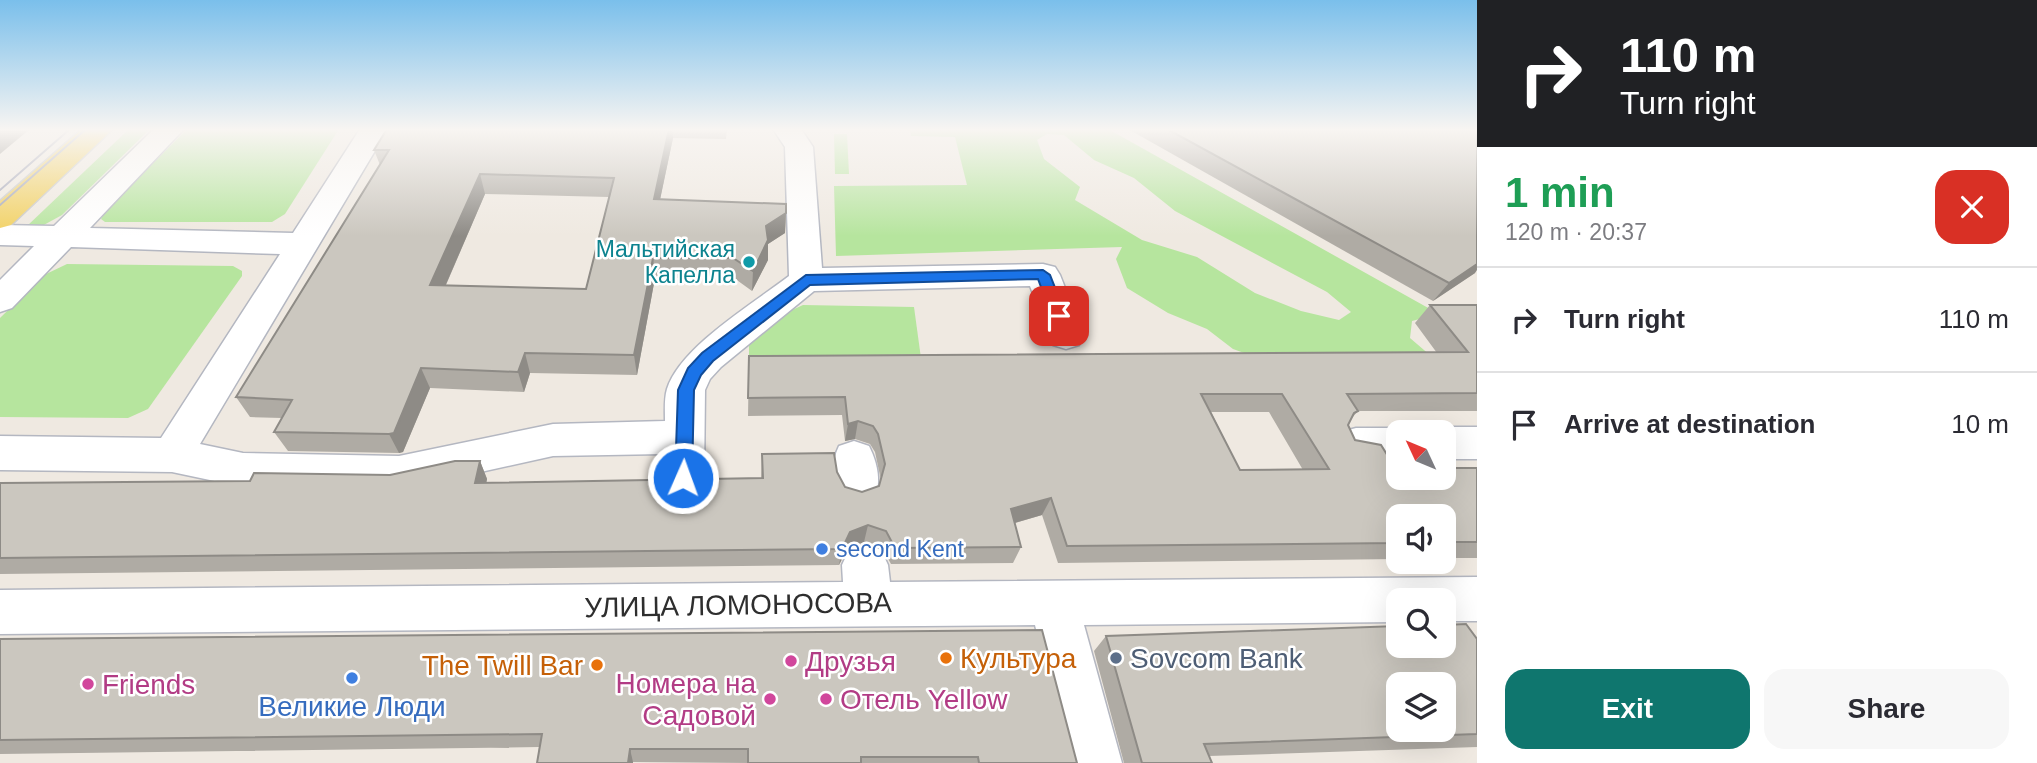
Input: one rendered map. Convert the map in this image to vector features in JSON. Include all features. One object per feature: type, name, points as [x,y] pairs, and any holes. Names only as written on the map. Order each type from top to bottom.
[{"type":"main road","points":[[0,182],[20,165]]},
{"type":"main road","points":[[0,218],[59,165]]},
{"type":"street","points":[[0,300],[134,165]]},
{"type":"street","points":[[172,455],[353,165]]},
{"type":"street","points":[[800,165],[806,280]]},
{"type":"street","points":[[0,235],[305,244]]},
{"type":"street","points":[[683,478],[686,390],[694,372],[708,357],[806,280],[1043,275],[1066,336]]},
{"type":"street","points":[[0,453],[172,455],[243,470],[399,473],[552,440],[685,437]]},
{"type":"street","points":[[1456,443],[1477,443]]},
{"type":"street","points":[[1356,444],[1386,444]]},
{"type":"street","name":"УЛИЦА ЛОМОНОСОВА","points":[[0,612],[867,584],[1054,602],[1465,612]]},
{"type":"street","points":[[1054,602],[1095,763]]},
{"type":"green space","points":[[92,165],[114,165],[62,215],[42,226],[26,227]]},
{"type":"green space","points":[[152,165],[316,165],[285,214],[272,222],[105,222],[101,219]]},
{"type":"green space","points":[[835,165],[849,165],[849,174],[835,174]]},
{"type":"green space","points":[[962,165],[1051,165],[1080,187],[1075,200],[1142,240],[1197,257],[1255,293],[1301,311],[1339,320],[1351,312],[1327,292],[1175,211],[1134,178],[1104,165],[1172,165],[1439,314],[1412,321],[1410,338],[1431,356],[1275,364],[1233,349],[1207,329],[1168,313],[1127,288],[1116,259],[1122,247],[836,256],[834,186],[967,185]]},
{"type":"green space","points":[[67,264],[233,266],[242,271],[242,276],[148,409],[128,418],[0,417],[0,318],[44,275]]},
{"type":"green space","points":[[803,305],[914,307],[923,373],[749,374],[749,344],[792,310]]},
{"type":"building","points":[[380,165],[661,165],[654,199],[786,204],[786,213],[766,226],[768,240],[753,271],[733,258],[653,258],[634,355],[525,353],[518,372],[421,368],[394,433],[389,434],[274,432],[292,400],[236,397]],"holes":[[[480,174],[614,178],[586,289],[430,285]]]},
{"type":"building","points":[[1232,165],[1477,165],[1477,264],[1449,283]]},
{"type":"building","points":[[1430,305],[1477,305],[1477,393],[1347,394],[1358,411],[1348,425],[1355,440],[1381,445],[1386,453],[1386,490],[1456,490],[1456,468],[1477,468],[1477,542],[1456,542],[1456,504],[1386,504],[1386,543],[1067,546],[1051,498],[1011,509],[1021,547],[895,548],[886,531],[868,525],[850,532],[842,549],[0,558],[0,483],[250,481],[254,473],[390,475],[455,461],[480,461],[475,483],[763,478],[762,454],[834,453],[837,472],[845,487],[862,492],[879,486],[885,464],[878,434],[873,426],[858,421],[848,424],[845,397],[748,398],[749,356],[1468,352]],"holes":[[[1201,394],[1282,394],[1329,469],[1240,470]]]},
{"type":"building","points":[[1456,624],[1466,624],[1477,639],[1477,734],[1456,735],[1456,672],[1386,672],[1386,737],[1204,744],[1212,763],[1142,763],[1106,636],[1386,626],[1386,658],[1456,658]]},
{"type":"building","points":[[1042,630],[1077,763],[979,763],[978,757],[861,757],[861,763],[748,763],[748,749],[630,749],[628,763],[537,763],[542,734],[0,740],[0,639]]},
{"type":"tram line","points":[[0,190],[29,165]]},
{"type":"tram line","points":[[0,205],[46,165]]},
{"type":"place","name":"Мальтийская Капелла","points":[[749,262]]},
{"type":"place","name":"second Kent","points":[[822,549]]},
{"type":"place","name":"Культура","points":[[946,658]]},
{"type":"place","name":"Sovcom Bank","points":[[1116,658]]},
{"type":"place","name":"Друзья","points":[[791,661]]},
{"type":"place","name":"The Twill Bar","points":[[597,665]]},
{"type":"place","name":"Великие Люди","points":[[352,678]]},
{"type":"place","name":"Friends","points":[[88,684]]},
{"type":"place","name":"Номера на Садовой","points":[[770,699]]},
{"type":"place","name":"Отель Yellow","points":[[826,699]]},
{"type":"route","points":[[683,478],[686,390],[694,372],[708,357],[806,280],[1043,275],[1059,316]]}]
